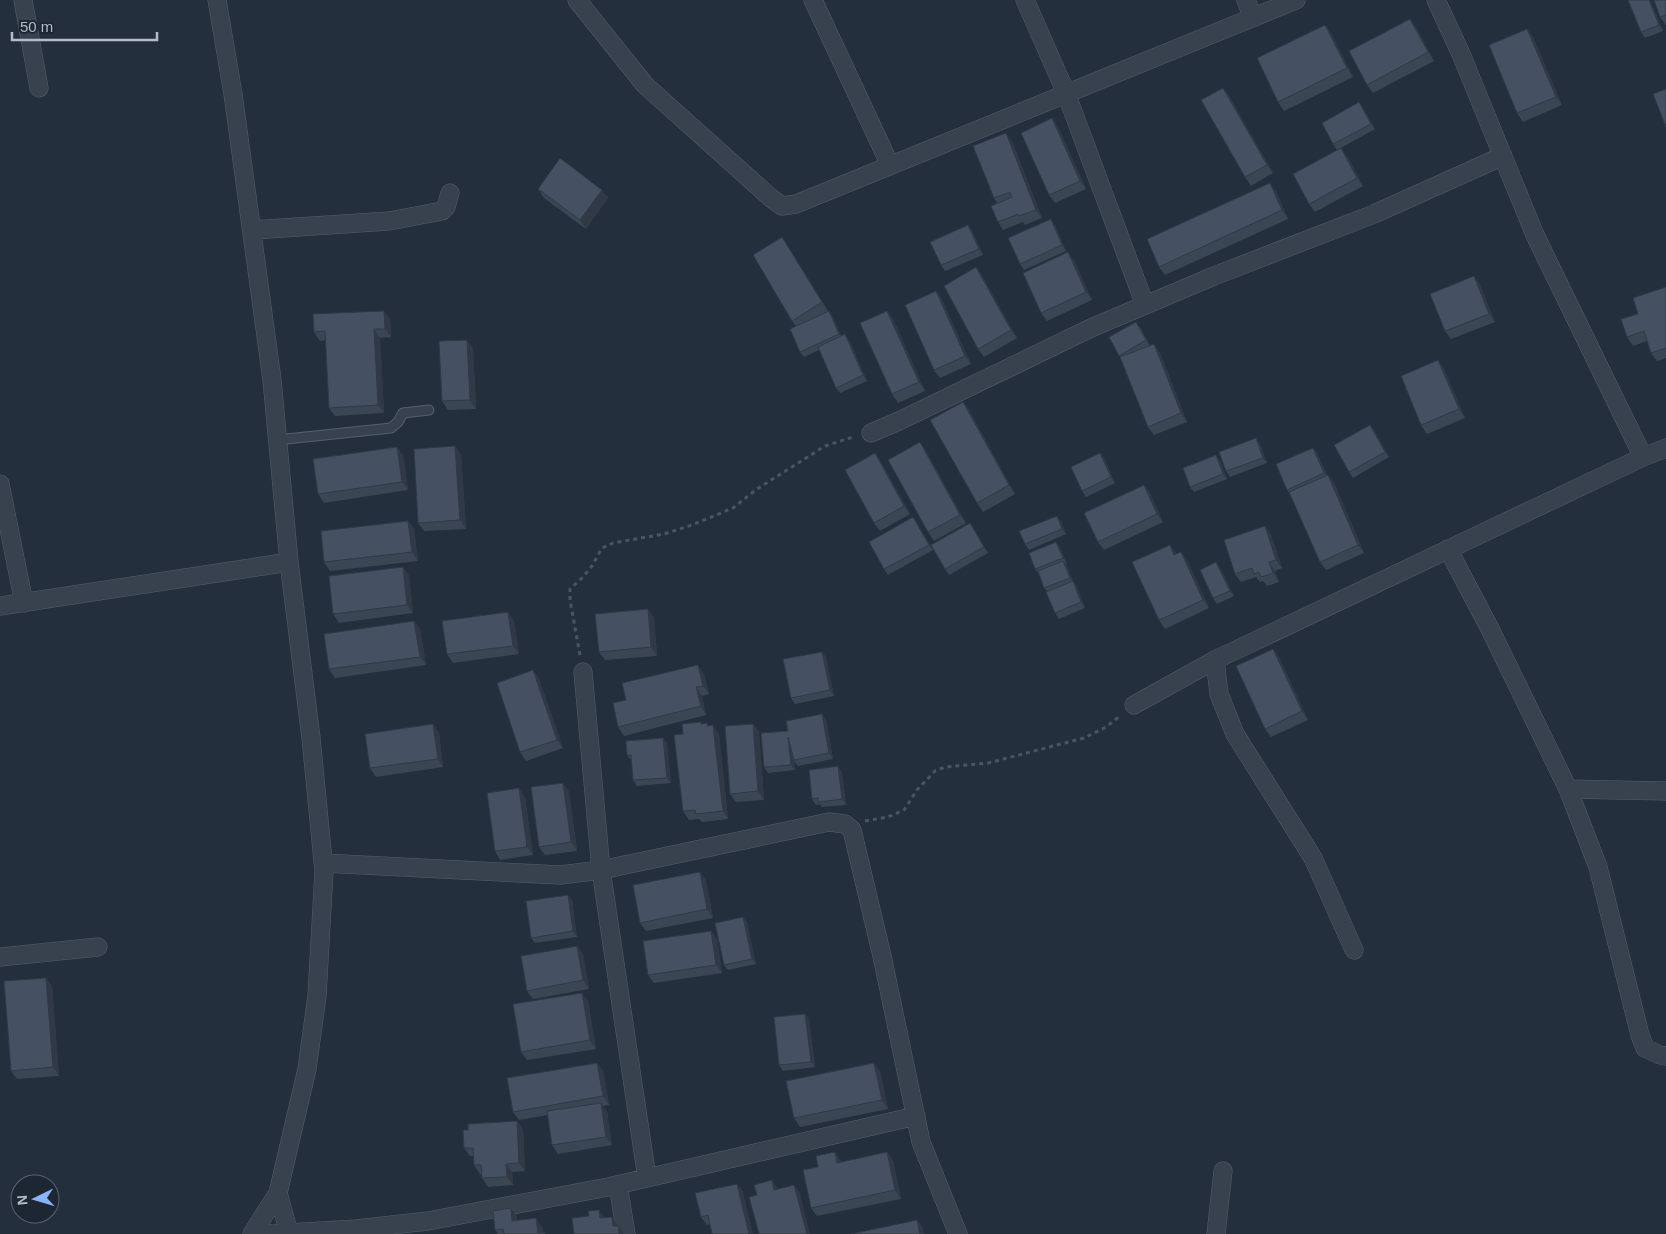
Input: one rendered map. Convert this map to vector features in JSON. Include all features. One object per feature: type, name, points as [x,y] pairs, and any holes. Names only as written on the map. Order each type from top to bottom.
[{"type":"street","points":[[23,0],[39,88]]},
{"type":"street","points":[[217,0],[233,94],[272,380],[289,562],[312,738],[323,863],[317,996],[307,1069],[278,1193],[252,1234]]},
{"type":"street","points":[[577,0],[645,85],[782,206],[796,204],[1296,0]]},
{"type":"street","points":[[813,0],[890,165]]},
{"type":"street","points":[[1025,0],[1066,93],[1145,305]]},
{"type":"street","points":[[1246,0],[1253,18]]},
{"type":"street","points":[[1436,0],[1461,54],[1535,235],[1644,457]]},
{"type":"street","points":[[871,433],[899,422],[1091,328],[1214,276],[1374,214],[1503,156]]},
{"type":"street","points":[[252,230],[389,221],[442,211],[446,207],[450,193]]},
{"type":"street","points":[[1134,705],[1215,660],[1644,457],[1666,449]]},
{"type":"street","points":[[0,484],[24,602]]},
{"type":"street","points":[[1448,549],[1490,629],[1568,789],[1598,867],[1640,1036],[1645,1048],[1666,1056]]},
{"type":"street","points":[[0,606],[289,562]]},
{"type":"street","points":[[1215,660],[1219,694],[1235,734],[1313,858],[1354,950]]},
{"type":"street","points":[[583,672],[601,870],[647,1178]]},
{"type":"street","points":[[1568,789],[1666,791]]},
{"type":"street","points":[[323,863],[560,875],[601,870],[828,822],[845,824],[852,830],[882,956],[921,1142],[958,1234]]},
{"type":"street","points":[[0,957],[98,946]]},
{"type":"street","points":[[269,1234],[356,1228],[428,1228],[916,1116]]},
{"type":"street","points":[[1216,1234],[1223,1171]]},
{"type":"street","points":[[618,1185],[626,1234]]},
{"type":"street","points":[[278,1193],[289,1233]]},
{"type":"lane","points":[[277,440],[391,428],[398,422],[403,413],[429,410]]},
{"type":"path","points":[[583,672],[570,600],[570,588],[587,572],[602,548],[612,543],[664,534],[692,526],[733,508],[757,489],[825,446],[871,433]]},
{"type":"path","points":[[845,824],[888,817],[904,810],[917,790],[935,771],[945,767],[988,763],[1084,738],[1106,726],[1134,705]]},
{"type":"building","points":[[1628,0],[1649,0],[1659,25],[1641,32]]},
{"type":"building","points":[[1654,0],[1666,0],[1666,15],[1660,17]]},
{"type":"building","points":[[1410,19],[1428,52],[1367,85],[1349,51]]},
{"type":"building","points":[[1325,25],[1347,68],[1278,102],[1257,58]]},
{"type":"building","points":[[1527,29],[1556,97],[1517,113],[1489,45]]},
{"type":"building","points":[[1223,88],[1267,165],[1245,177],[1201,100]]},
{"type":"building","points":[[1666,89],[1666,127],[1653,94]]},
{"type":"building","points":[[1359,102],[1371,124],[1333,144],[1322,123]]},
{"type":"building","points":[[1052,118],[1080,181],[1049,195],[1021,133]]},
{"type":"building","points":[[1006,133],[1036,210],[1019,216],[1018,214],[998,222],[991,206],[1012,197],[1010,192],[994,198],[973,146]]},
{"type":"building","points":[[1341,148],[1357,178],[1309,204],[1293,174]]},
{"type":"building","points":[[560,158],[602,190],[580,220],[538,189]]},
{"type":"building","points":[[1270,183],[1282,210],[1159,267],[1147,239]]},
{"type":"building","points":[[1051,219],[1062,245],[1020,264],[1008,238]]},
{"type":"building","points":[[968,225],[979,249],[941,265],[930,242]]},
{"type":"building","points":[[782,237],[822,302],[792,321],[753,255]]},
{"type":"building","points":[[1068,252],[1086,292],[1041,313],[1023,273]]},
{"type":"building","points":[[976,267],[1011,330],[978,349],[944,286]]},
{"type":"building","points":[[1474,276],[1489,314],[1445,331],[1430,294]]},
{"type":"building","points":[[1666,287],[1666,348],[1651,353],[1644,331],[1627,337],[1621,319],[1638,314],[1633,298]]},
{"type":"building","points":[[936,291],[965,356],[934,370],[905,305]]},
{"type":"building","points":[[384,311],[385,329],[374,329],[378,405],[329,408],[325,331],[314,332],[313,314]]},
{"type":"building","points":[[829,311],[839,334],[800,352],[790,329]]},
{"type":"building","points":[[887,311],[919,382],[892,394],[860,323]]},
{"type":"building","points":[[1136,322],[1146,340],[1119,356],[1109,337]]},
{"type":"building","points":[[845,334],[863,375],[836,388],[818,347]]},
{"type":"building","points":[[467,340],[470,400],[442,401],[439,341]]},
{"type":"building","points":[[1154,344],[1181,413],[1148,427],[1120,357]]},
{"type":"building","points":[[1438,360],[1459,409],[1421,425],[1401,376]]},
{"type":"building","points":[[963,402],[1009,485],[977,503],[930,420]]},
{"type":"building","points":[[1370,425],[1385,452],[1349,472],[1334,445]]},
{"type":"building","points":[[1256,438],[1263,458],[1226,471],[1219,452]]},
{"type":"building","points":[[920,442],[960,515],[928,532],[888,460]]},
{"type":"building","points":[[455,446],[460,520],[418,523],[414,449]]},
{"type":"building","points":[[397,447],[402,482],[318,494],[313,459]]},
{"type":"building","points":[[1313,448],[1324,473],[1287,490],[1276,464]]},
{"type":"building","points":[[875,453],[904,506],[874,523],[845,470]]},
{"type":"building","points":[[1100,453],[1111,477],[1082,491],[1071,467]]},
{"type":"building","points":[[1216,455],[1223,474],[1190,487],[1183,468]]},
{"type":"building","points":[[1328,475],[1358,545],[1320,562],[1289,492]]},
{"type":"building","points":[[1144,485],[1157,514],[1098,542],[1084,513]]},
{"type":"building","points":[[1057,516],[1062,529],[1025,544],[1019,531]]},
{"type":"building","points":[[913,517],[929,545],[884,569],[869,542]]},
{"type":"building","points":[[408,521],[412,552],[324,562],[321,531]]},
{"type":"building","points":[[970,523],[984,547],[945,569],[931,545]]},
{"type":"building","points":[[1265,526],[1276,560],[1269,562],[1273,573],[1261,577],[1259,572],[1254,574],[1252,568],[1235,574],[1224,540]]},
{"type":"building","points":[[1056,542],[1063,558],[1035,569],[1029,553]]},
{"type":"building","points":[[1170,545],[1174,555],[1181,552],[1203,600],[1159,620],[1132,562]]},
{"type":"building","points":[[1063,561],[1070,578],[1044,588],[1038,571]]},
{"type":"building","points":[[1216,562],[1230,591],[1213,598],[1200,570]]},
{"type":"building","points":[[403,567],[407,605],[333,614],[329,576]]},
{"type":"building","points":[[1073,581],[1081,602],[1055,613],[1046,592]]},
{"type":"building","points":[[648,609],[651,647],[599,652],[595,614]]},
{"type":"building","points":[[508,612],[513,646],[447,654],[442,621]]},
{"type":"building","points":[[414,621],[420,657],[329,669],[324,634]]},
{"type":"building","points":[[1273,649],[1302,711],[1265,729],[1236,666]]},
{"type":"building","points":[[822,652],[830,690],[791,698],[783,659]]},
{"type":"building","points":[[698,665],[703,686],[696,687],[701,706],[618,727],[613,703],[626,700],[622,683]]},
{"type":"building","points":[[533,670],[557,740],[520,752],[497,683]]},
{"type":"building","points":[[822,714],[829,753],[794,760],[788,737],[791,765],[764,767],[761,733],[788,731],[786,721]]},
{"type":"building","points":[[701,722],[701,724],[707,723],[707,726],[713,725],[723,811],[696,814],[695,810],[683,811],[674,735],[683,734],[682,724]]},
{"type":"building","points":[[433,724],[438,759],[370,768],[365,734]]},
{"type":"building","points":[[753,724],[758,791],[730,794],[725,726]]},
{"type":"building","points":[[663,738],[667,778],[633,780],[631,755],[627,755],[626,741]]},
{"type":"building","points":[[838,766],[842,799],[818,802],[818,798],[812,799],[809,770]]},
{"type":"building","points":[[563,783],[571,842],[539,847],[531,787]]},
{"type":"building","points":[[519,788],[527,847],[495,851],[487,793]]},
{"type":"building","points":[[700,872],[707,909],[640,923],[633,885]]},
{"type":"building","points":[[568,895],[573,931],[531,938],[526,901]]},
{"type":"building","points":[[743,917],[752,959],[724,965],[715,923]]},
{"type":"building","points":[[711,931],[716,965],[648,975],[643,941]]},
{"type":"building","points":[[577,946],[583,980],[527,991],[521,956]]},
{"type":"building","points":[[46,978],[53,1067],[11,1071],[4,981]]},
{"type":"building","points":[[582,993],[590,1040],[521,1052],[513,1004]]},
{"type":"building","points":[[805,1014],[811,1062],[779,1065],[774,1017]]},
{"type":"building","points":[[597,1063],[603,1096],[513,1112],[507,1078]]},
{"type":"building","points":[[874,1063],[882,1100],[794,1118],[786,1081]]},
{"type":"building","points":[[601,1103],[606,1137],[552,1145],[547,1111]]},
{"type":"building","points":[[517,1121],[519,1163],[506,1164],[507,1177],[482,1178],[481,1165],[474,1165],[473,1148],[464,1148],[463,1130],[468,1130],[468,1124]]},
{"type":"building","points":[[835,1152],[837,1163],[887,1152],[895,1190],[811,1208],[803,1170],[818,1167],[816,1156]]},
{"type":"building","points":[[772,1180],[774,1190],[794,1185],[807,1234],[759,1234],[749,1197],[757,1195],[754,1185]]},
{"type":"building","points":[[737,1184],[749,1234],[712,1234],[708,1215],[701,1217],[695,1193]]},
{"type":"building","points":[[511,1208],[512,1221],[536,1218],[538,1233],[544,1232],[545,1234],[504,1234],[503,1229],[495,1230],[493,1211]]},
{"type":"building","points":[[599,1210],[600,1218],[612,1217],[613,1226],[618,1226],[619,1234],[574,1234],[572,1218],[589,1216],[588,1211]]},
{"type":"building","points":[[917,1220],[920,1234],[851,1234]]}]
